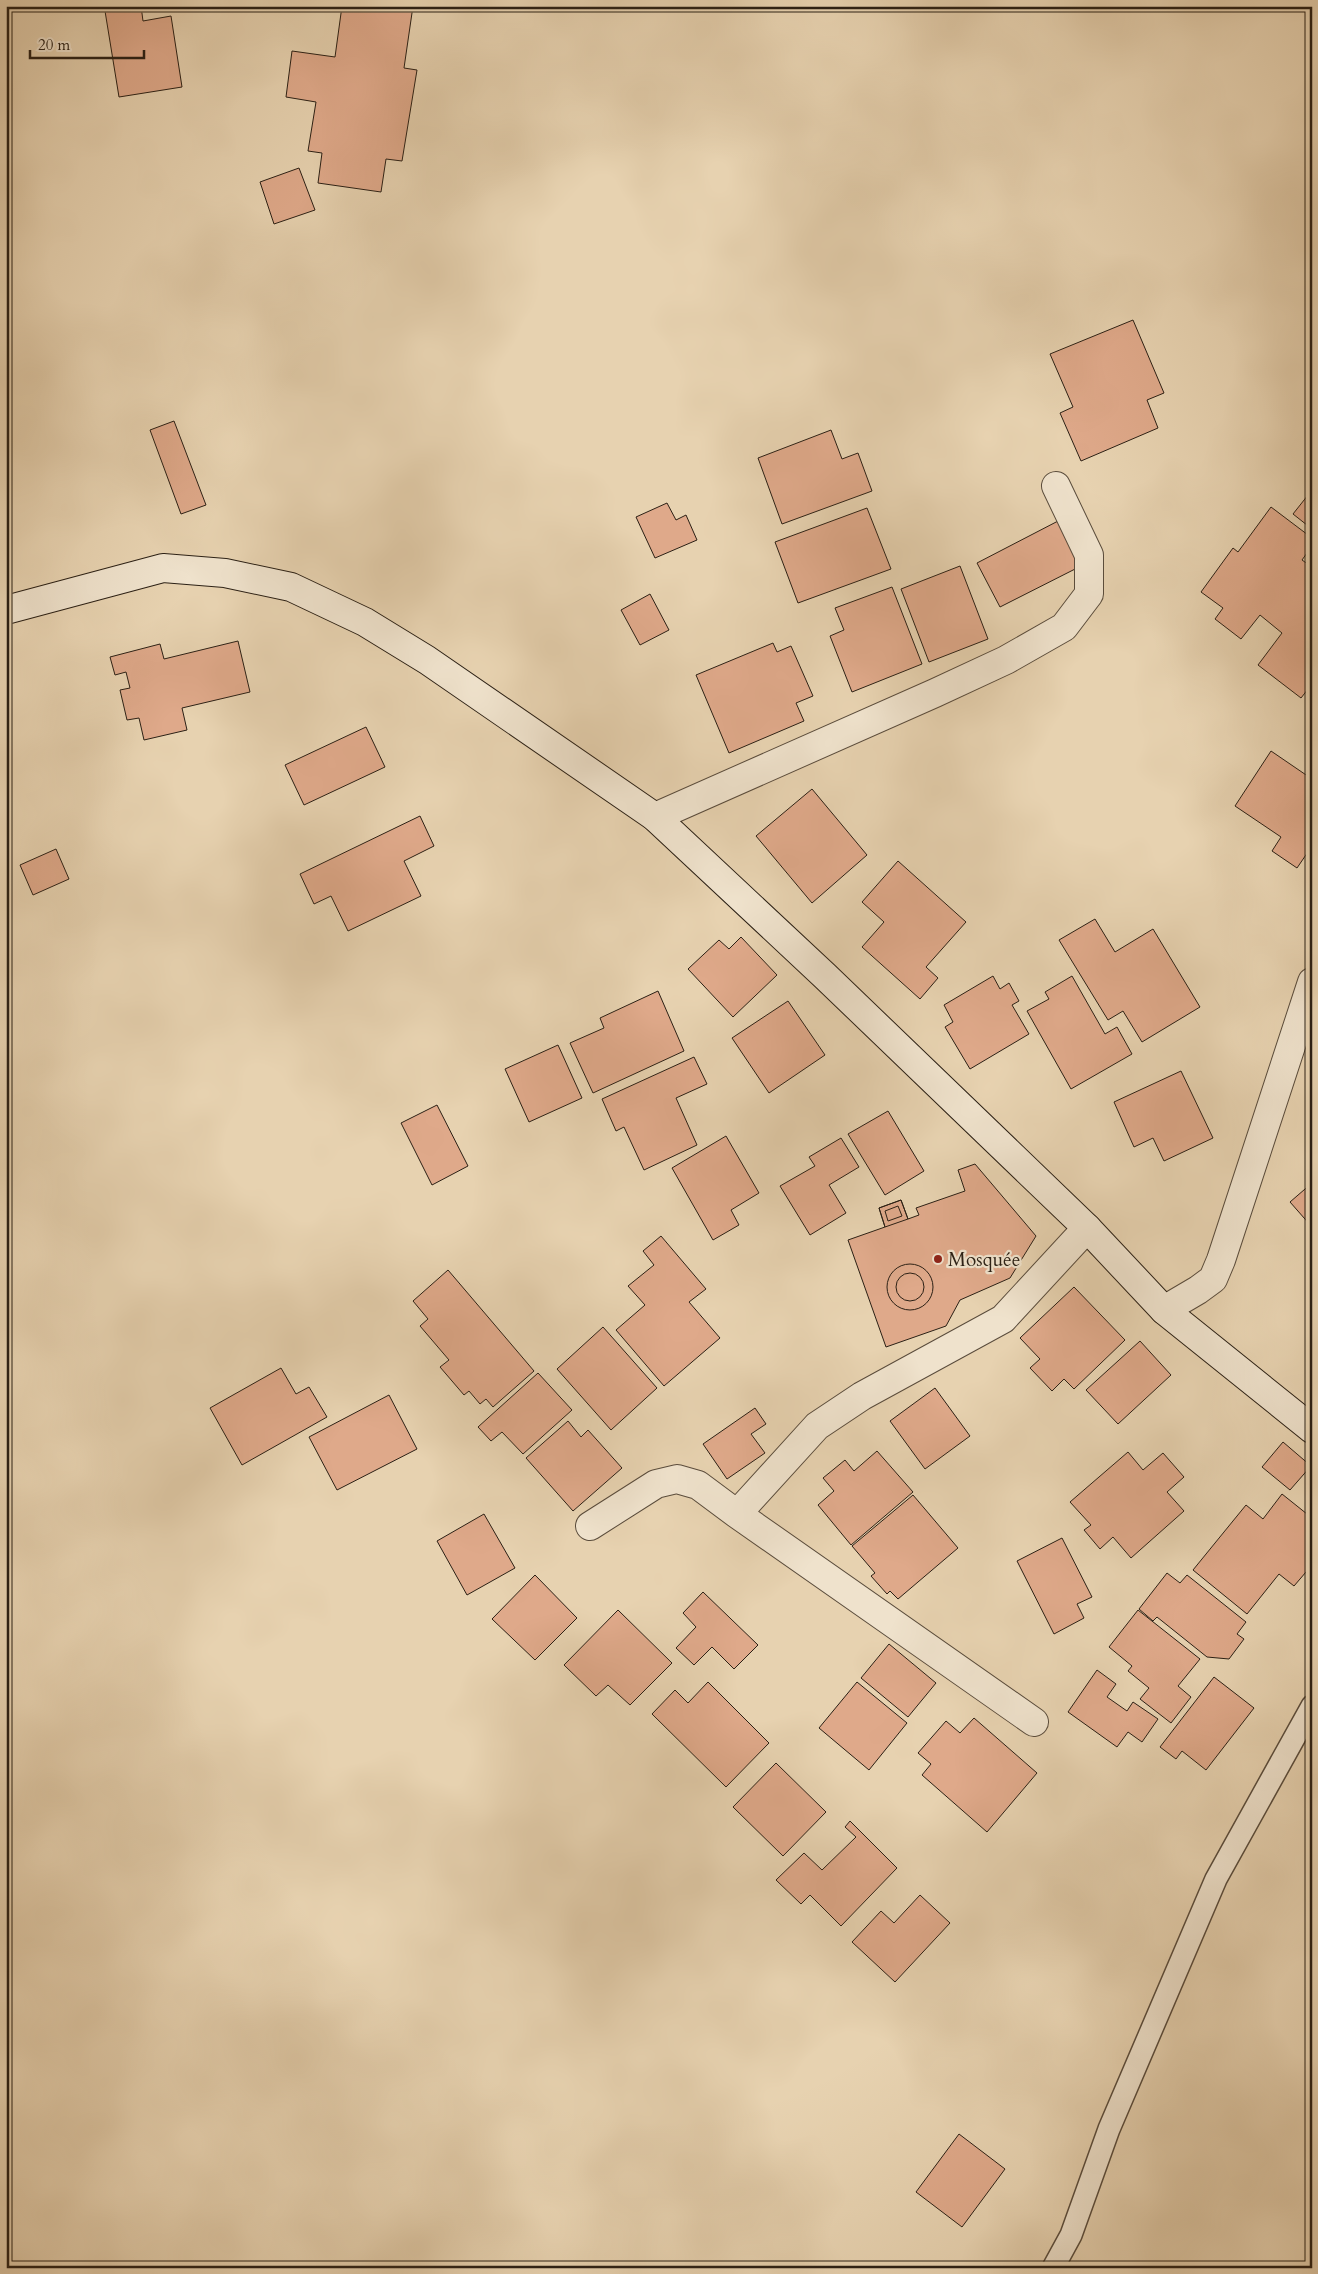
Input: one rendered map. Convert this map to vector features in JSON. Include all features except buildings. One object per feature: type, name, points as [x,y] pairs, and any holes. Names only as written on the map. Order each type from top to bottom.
[{"type":"street","points":[[655,817],[953,685],[1006,660],[1064,627],[1089,594],[1089,555],[1056,486]]},
{"type":"street","points":[[6,610],[163,568],[225,573],[292,587],[365,622],[427,660],[655,817],[825,976],[1088,1228],[1164,1310],[1312,1429]]},
{"type":"street","points":[[1164,1310],[1198,1290],[1212,1279],[1312,982]]},
{"type":"street","points":[[738,1514],[817,1426],[862,1396],[1003,1319],[1088,1228]]},
{"type":"street","points":[[590,1526],[656,1484],[677,1479],[698,1484],[1034,1722]]},
{"type":"lane","points":[[1053,2268],[1071,2234],[1109,2129],[1216,1879],[1312,1706]]},
{"type":"place","name":"Mosquée","points":[[938,1259]]}]
